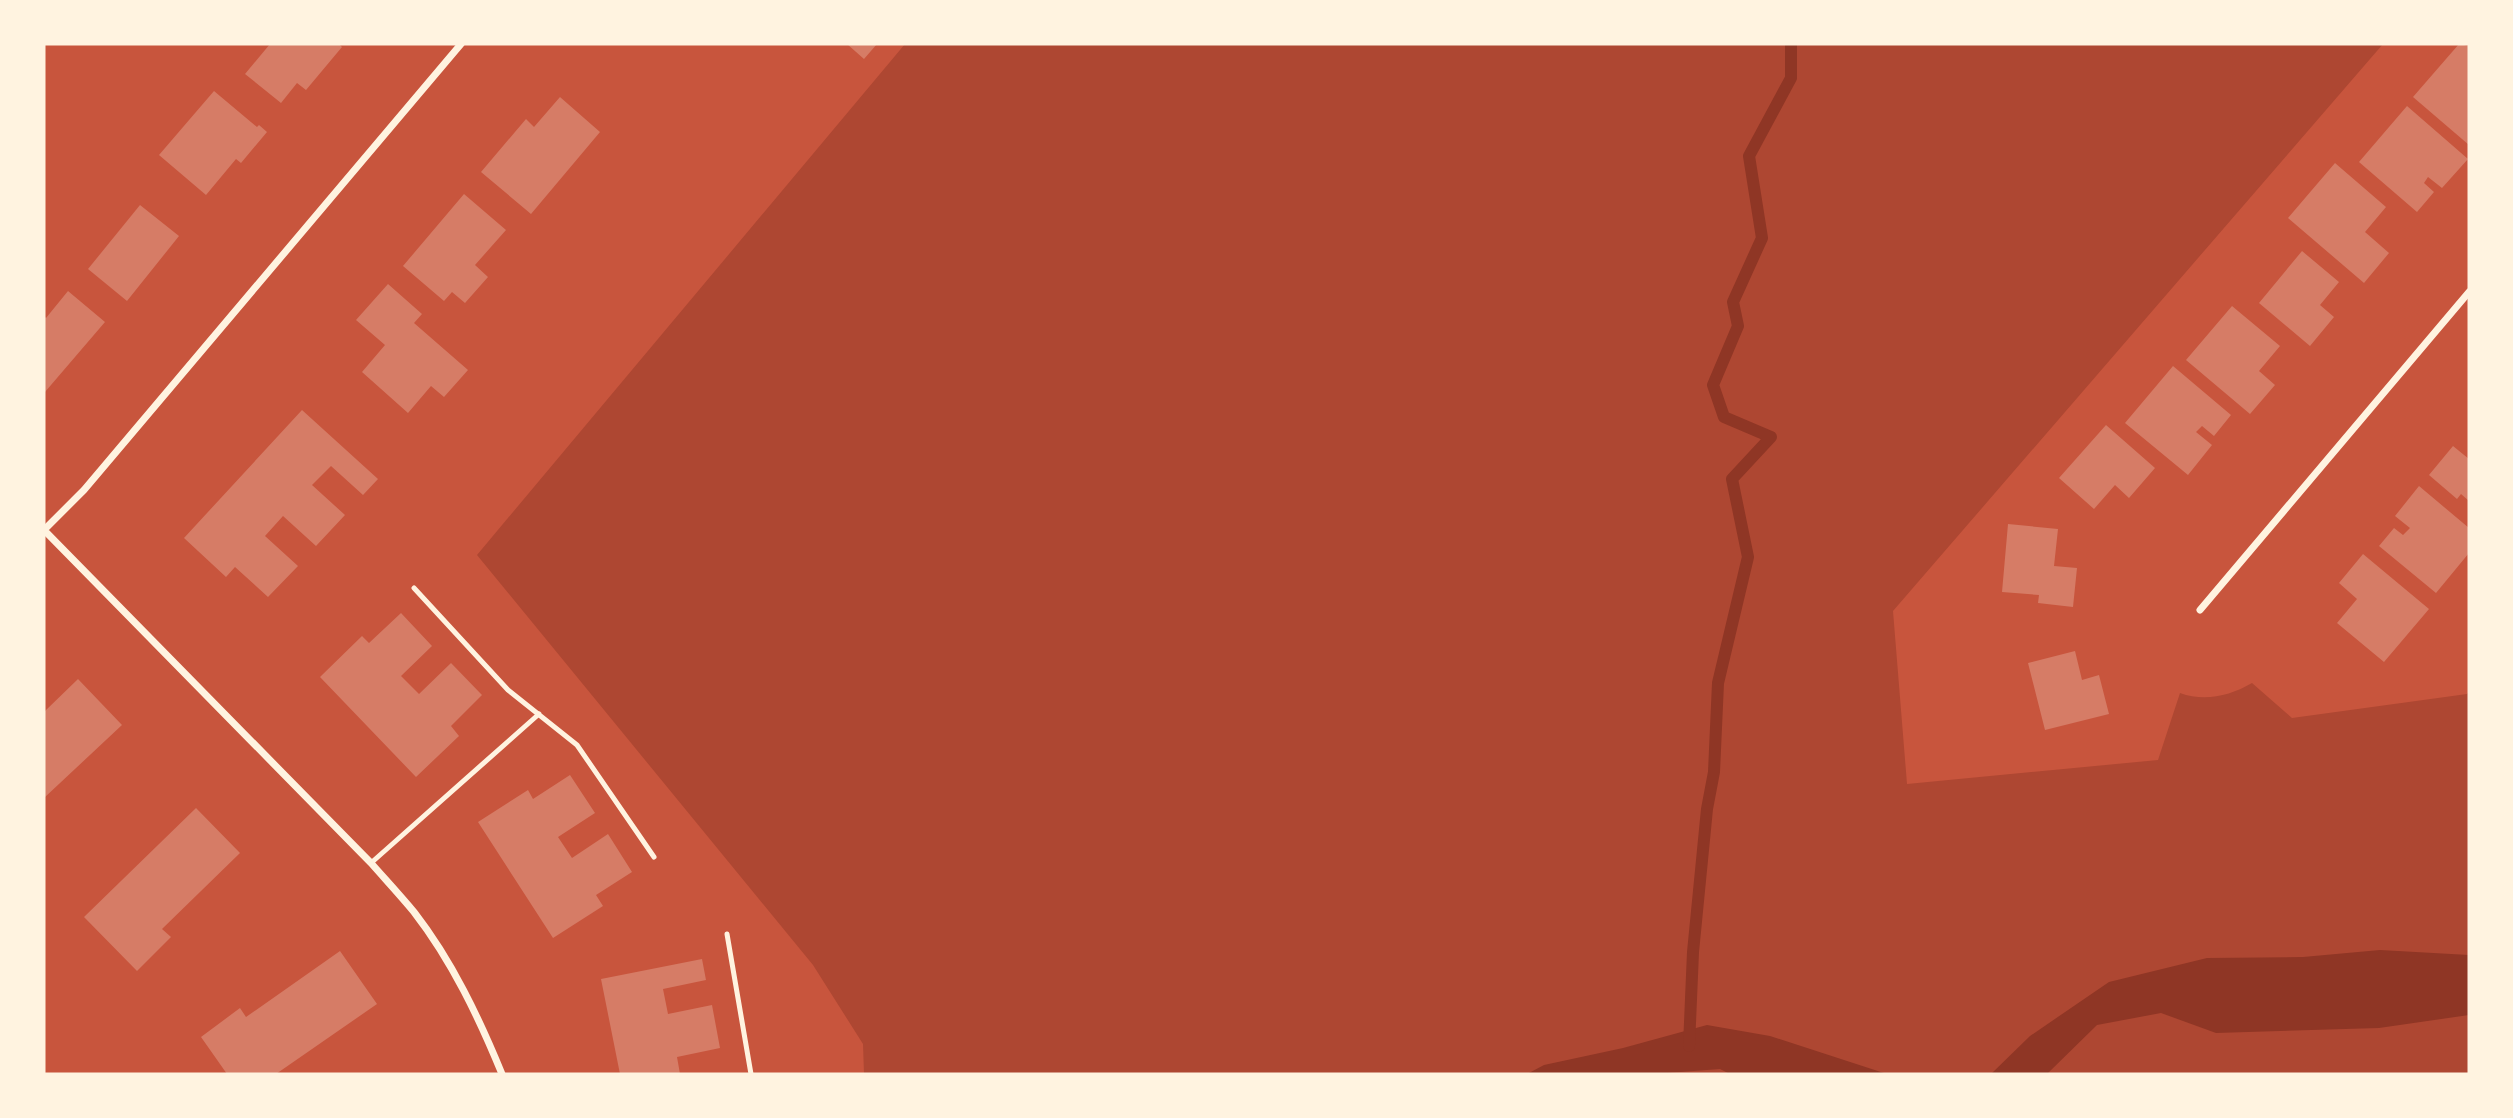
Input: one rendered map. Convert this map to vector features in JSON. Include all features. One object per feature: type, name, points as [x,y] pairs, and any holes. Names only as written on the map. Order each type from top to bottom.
[{"type":"street","points":[[461,44],[84,490],[44,530],[371,863],[415,914],[479,1017],[502,1074]]},
{"type":"street","points":[[2200,610],[2469,292]]},
{"type":"lane","points":[[414,589],[508,690],[577,745],[654,857]]},
{"type":"lane","points":[[371,863],[539,714]]},
{"type":"lane","points":[[727,934],[751,1074]]},
{"type":"shaded area","points":[[905,44],[2383,44],[1893,611],[1907,784],[2158,760],[2180,693],[2198,697],[2217,696],[2252,683],[2292,718],[2467,694],[2469,691],[2469,1074],[864,1074],[863,1044],[813,965],[477,555]]},
{"type":"shaded area","points":[[2380,950],[2469,955],[2469,1015],[2379,1028],[2216,1033],[2161,1013],[2097,1025],[2047,1074],[1991,1074],[2030,1036],[2109,982],[2207,958],[2303,957]]},
{"type":"shaded area","points":[[1707,1025],[1770,1036],[1887,1074],[1730,1074],[1720,1069],[1654,1074],[1527,1074],[1544,1065],[1623,1048]]},
{"type":"building","points":[[270,44],[339,44],[342,47],[306,90],[297,83],[281,103],[245,74]]},
{"type":"building","points":[[847,44],[877,44],[864,59]]},
{"type":"building","points":[[2459,44],[2469,46],[2469,145],[2413,97]]},
{"type":"building","points":[[214,91],[257,127],[259,125],[267,132],[241,163],[236,159],[206,195],[159,155]]},
{"type":"building","points":[[560,97],[600,132],[531,214],[481,172],[526,119],[534,127]]},
{"type":"building","points":[[2407,106],[2468,159],[2442,188],[2428,177],[2424,183],[2434,192],[2417,212],[2359,162]]},
{"type":"building","points":[[2335,163],[2386,207],[2365,232],[2389,253],[2364,283],[2288,218]]},
{"type":"building","points":[[464,194],[506,230],[475,265],[488,277],[465,303],[452,292],[444,301],[403,266]]},
{"type":"building","points":[[140,205],[179,236],[127,301],[88,269]]},
{"type":"building","points":[[2302,251],[2339,282],[2320,305],[2334,317],[2310,346],[2259,303]]},
{"type":"building","points":[[388,284],[422,314],[414,323],[468,370],[444,397],[431,386],[408,413],[362,372],[385,345],[356,320]]},
{"type":"building","points":[[68,291],[105,322],[45,392],[44,316],[46,318]]},
{"type":"building","points":[[2232,306],[2280,346],[2259,371],[2275,385],[2250,414],[2186,360]]},
{"type":"building","points":[[2173,366],[2231,415],[2214,436],[2202,426],[2196,432],[2212,445],[2188,475],[2125,423]]},
{"type":"building","points":[[302,410],[378,479],[363,495],[331,466],[312,485],[345,515],[316,546],[283,516],[265,536],[298,566],[268,597],[235,567],[226,577],[184,538]]},
{"type":"building","points":[[2106,425],[2155,468],[2129,498],[2115,485],[2094,509],[2059,478]]},
{"type":"building","points":[[2453,446],[2469,459],[2469,501],[2461,494],[2457,499],[2429,475]]},
{"type":"building","points":[[2419,486],[2469,528],[2469,553],[2436,593],[2379,546],[2394,528],[2403,535],[2410,528],[2395,516]]},
{"type":"building","points":[[2008,524],[2058,529],[2054,566],[2077,568],[2073,607],[2038,603],[2039,595],[2002,592]]},
{"type":"building","points":[[2363,554],[2429,609],[2384,662],[2337,623],[2357,599],[2339,583]]},
{"type":"building","points":[[401,613],[432,646],[401,676],[419,694],[451,663],[482,695],[451,726],[459,736],[416,777],[320,677],[362,636],[369,643]]},
{"type":"building","points":[[2075,651],[2082,680],[2099,675],[2109,714],[2045,730],[2028,663]]},
{"type":"building","points":[[78,679],[122,725],[44,798],[44,712]]},
{"type":"building","points":[[570,775],[595,813],[558,837],[572,858],[608,834],[632,872],[596,895],[603,906],[553,938],[478,822],[528,790],[533,799]]},
{"type":"building","points":[[196,808],[240,853],[162,929],[171,937],[137,971],[84,917]]},
{"type":"building","points":[[340,951],[377,1004],[276,1074],[227,1074],[201,1037],[240,1008],[246,1017]]},
{"type":"building","points":[[702,959],[706,980],[663,989],[668,1014],[712,1005],[720,1048],[677,1057],[680,1074],[620,1074],[601,979]]},
{"type":"waterway","points":[[1689,1046],[1693,952],[1707,809],[1714,772],[1718,683],[1748,557],[1732,479],[1771,437],[1724,417],[1713,385],[1738,326],[1733,302],[1762,238],[1749,156],[1791,78],[1791,44]]}]
